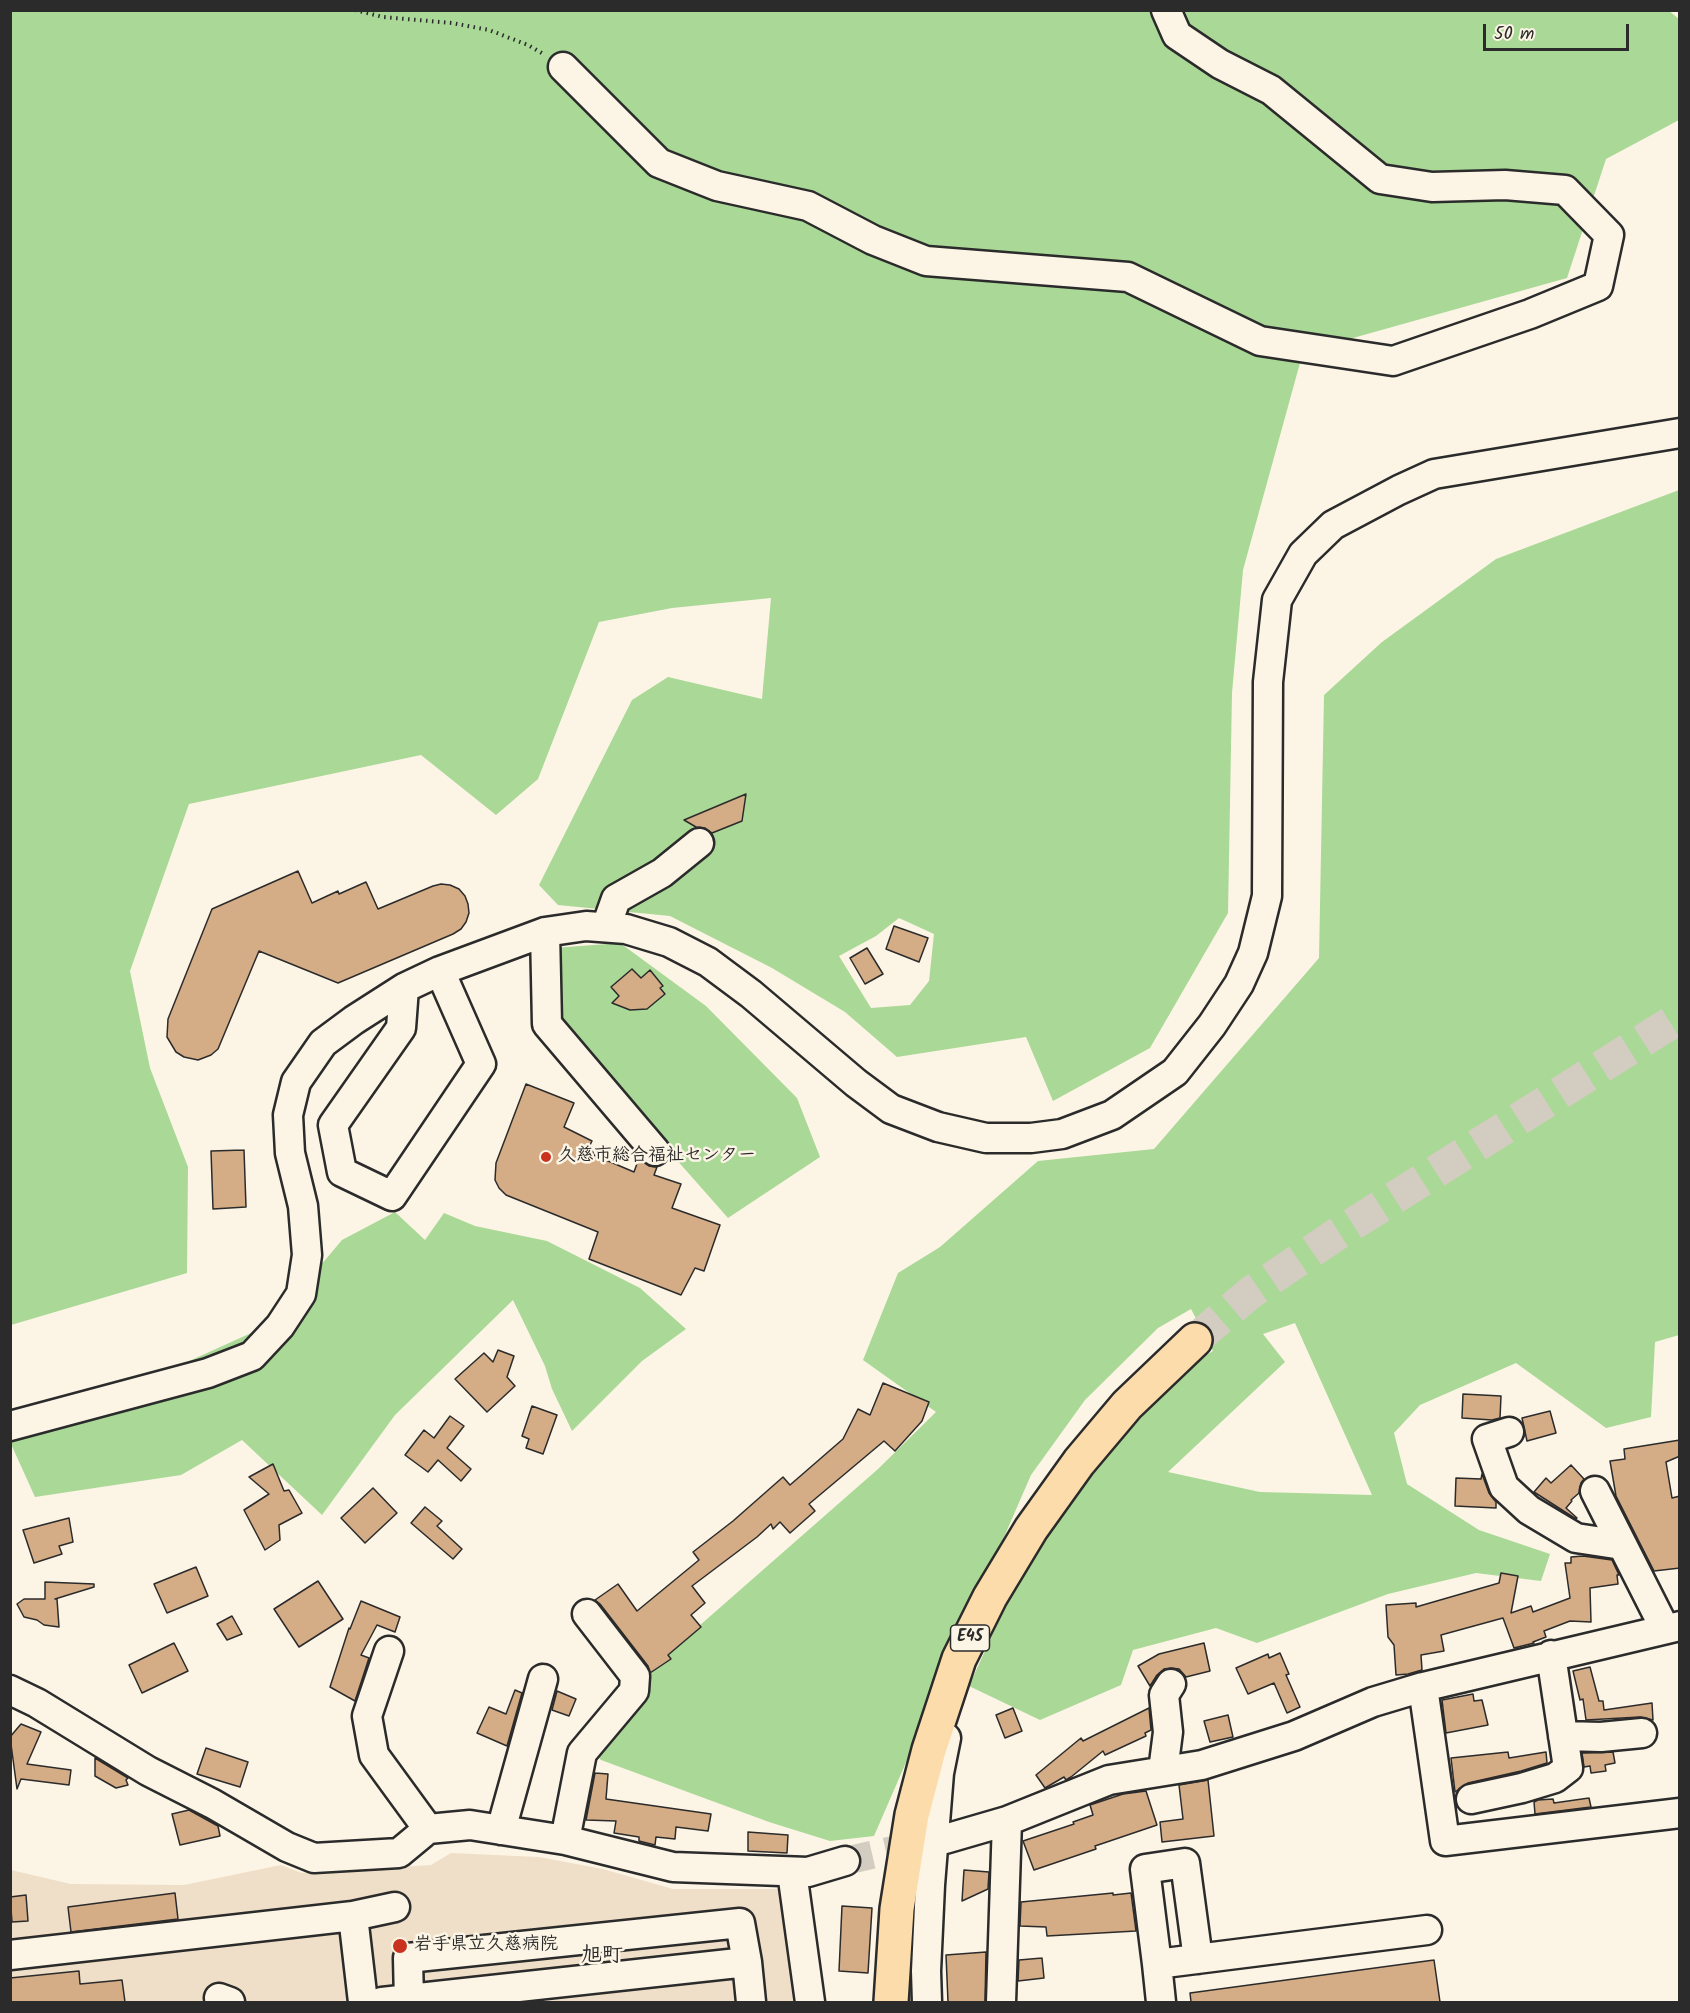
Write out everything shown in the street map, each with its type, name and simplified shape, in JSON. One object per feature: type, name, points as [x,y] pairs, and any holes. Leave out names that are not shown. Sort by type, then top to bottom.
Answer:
[{"type":"highway","name":"E45","points":[[891,2002],[897,1909],[912,1815],[929,1750],[959,1659],[990,1597],[1031,1529],[1079,1462],[1127,1405],[1195,1340]]},
{"type":"street","points":[[563,67],[659,163],[708,182],[808,206],[873,240],[926,261],[1128,277],[1260,341],[1393,361],[1530,314],[1598,286],[1609,235],[1565,190],[1505,185],[1432,187],[1380,179],[1271,90],[1220,64],[1177,35],[1166,10]]},
{"type":"street","points":[[10,1426],[208,1373],[252,1356],[280,1326],[301,1294],[307,1255],[303,1206],[290,1153],[288,1115],[296,1082],[323,1043],[404,988],[440,971],[545,932],[586,926],[606,927],[626,929],[669,942],[708,962],[752,994],[856,1083],[891,1109],[938,1127],[986,1138],[1031,1138],[1062,1134],[1112,1115],[1175,1072],[1212,1025],[1239,984],[1253,953],[1267,896],[1268,682],[1277,600],[1303,554],[1333,525],[1434,474],[1680,433]]},
{"type":"street","points":[[606,927],[616,899],[662,873],[699,843]]},
{"type":"street","points":[[545,932],[547,1024],[655,1151]]},
{"type":"street","points":[[404,988],[401,1028],[333,1125],[342,1172],[392,1196],[481,1064],[440,971]]},
{"type":"street","points":[[1509,1432],[1487,1439],[1504,1487],[1529,1510],[1576,1538],[1622,1545]]},
{"type":"street","points":[[945,1839],[1007,1821],[1109,1780],[1202,1765],[1283,1739],[1373,1702],[1423,1687],[1672,1627],[1622,1545],[1595,1491]]},
{"type":"street","points":[[566,1840],[582,1753],[634,1692],[635,1676],[587,1614]]},
{"type":"street","points":[[389,1650],[367,1716],[374,1755],[428,1828]]},
{"type":"street","points":[[1471,1799],[1555,1778],[1568,1768],[1551,1655]]},
{"type":"street","points":[[927,2002],[930,1885],[938,1784],[959,1659]]},
{"type":"street","points":[[501,1830],[543,1679]]},
{"type":"street","points":[[1162,1771],[1168,1732],[1164,1695],[1171,1684]]},
{"type":"street","points":[[1423,1687],[1445,1841],[1680,1813]]},
{"type":"street","points":[[10,1690],[37,1703],[148,1771],[213,1804],[287,1847],[314,1858],[399,1853],[428,1828],[470,1825],[566,1840],[673,1867],[808,1872],[845,1861]]},
{"type":"street","points":[[1563,1736],[1600,1737],[1642,1733]]},
{"type":"street","points":[[1001,2002],[1007,1821]]},
{"type":"street","points":[[1161,2002],[1145,1869],[1185,1863],[1198,1959]]},
{"type":"street","points":[[792,1872],[810,2002]]},
{"type":"street","points":[[10,1955],[353,1916],[394,1907]]},
{"type":"street","points":[[353,1916],[363,2002]]},
{"type":"street","points":[[747,1962],[400,2002],[408,1958],[740,1923],[747,1962],[751,2002]]},
{"type":"street","points":[[1157,1964],[1427,1930]]},
{"type":"path","points":[[355,10],[383,17],[452,22],[489,30],[528,45],[563,67]]},
{"type":"shaded area","name":"岩手県立久慈病院","points":[[451,1853],[539,1857],[603,1869],[673,1889],[784,1889],[795,2002],[11,2002],[11,1870],[71,1884],[184,1885],[281,1865],[302,1873],[431,1865]]},
{"type":"green space","points":[[1668,10],[1679,19],[1679,120],[1606,159],[1567,278],[1303,352],[1243,570],[1232,693],[1228,913],[1150,1048],[1053,1101],[1026,1037],[897,1057],[845,1012],[772,968],[670,916],[558,905],[539,885],[632,700],[668,677],[762,699],[771,598],[672,608],[599,622],[538,779],[496,815],[421,755],[189,804],[130,971],[150,1068],[188,1167],[187,1273],[11,1325],[11,11]],"holes":[[[899,918],[934,934],[929,981],[910,1005],[871,1008],[839,956],[876,936]]]},
{"type":"green space","points":[[1679,490],[1679,1335],[1655,1342],[1651,1417],[1606,1428],[1516,1363],[1420,1405],[1394,1433],[1407,1484],[1479,1530],[1550,1554],[1541,1581],[1476,1573],[1388,1594],[1257,1643],[1216,1628],[1133,1650],[1121,1685],[1040,1720],[969,1686],[1027,1559],[1118,1441],[1198,1360],[1213,1351],[1191,1309],[1158,1328],[1085,1400],[1031,1475],[874,1836],[830,1841],[769,1822],[601,1760],[577,1733],[878,1469],[936,1412],[863,1360],[898,1273],[940,1247],[1038,1161],[1154,1149],[1319,958],[1324,695],[1382,642],[1496,559]],"holes":[[[1295,1323],[1372,1495],[1260,1492],[1168,1472],[1285,1362],[1263,1334]]]},
{"type":"green space","points":[[620,943],[706,1006],[797,1098],[820,1157],[728,1218],[555,1022],[554,948]]},
{"type":"green space","points":[[395,1212],[425,1240],[444,1213],[475,1226],[547,1241],[640,1288],[686,1329],[642,1361],[572,1431],[552,1389],[545,1366],[513,1300],[395,1415],[322,1515],[242,1440],[181,1475],[35,1497],[11,1444],[10,1411],[176,1367],[271,1324],[342,1240]]},
{"type":"building","points":[[746,794],[742,821],[712,833],[684,820]]},
{"type":"building","points":[[298,871],[312,903],[366,882],[378,909],[441,884],[459,889],[465,896],[469,913],[461,929],[453,934],[338,983],[259,951],[218,1049],[211,1055],[198,1060],[184,1057],[176,1052],[167,1037],[168,1019],[212,909]]},
{"type":"building","points":[[894,926],[928,938],[919,962],[886,949]]},
{"type":"building","points":[[867,948],[883,974],[865,984],[850,958]]},
{"type":"building","points":[[632,969],[641,978],[650,970],[663,986],[660,988],[665,994],[647,1009],[630,1010],[612,1003],[619,996],[611,987]]},
{"type":"building","points":[[526,1084],[574,1103],[564,1127],[592,1141],[590,1145],[594,1155],[634,1172],[639,1158],[649,1166],[657,1167],[654,1175],[681,1184],[672,1208],[720,1225],[704,1271],[695,1268],[681,1295],[589,1259],[598,1232],[506,1195],[499,1188],[495,1180],[496,1163]]},
{"type":"building","points":[[244,1150],[246,1207],[213,1209],[211,1151]]},
{"type":"building","points":[[498,1350],[514,1356],[507,1377],[515,1386],[487,1412],[455,1379],[484,1353],[493,1362]]},
{"type":"building","points":[[883,1383],[929,1402],[922,1421],[895,1451],[884,1441],[809,1504],[815,1511],[790,1533],[780,1522],[773,1529],[771,1524],[692,1586],[705,1603],[691,1615],[701,1627],[668,1655],[671,1659],[650,1673],[648,1666],[595,1600],[618,1584],[637,1611],[699,1560],[693,1552],[783,1477],[790,1485],[843,1439],[858,1409],[870,1415]]},
{"type":"building","points":[[1463,1394],[1501,1396],[1500,1418],[1492,1420],[1462,1418]]},
{"type":"building","points":[[532,1406],[557,1415],[543,1454],[526,1448],[529,1439],[522,1436]]},
{"type":"building","points":[[1550,1411],[1556,1433],[1527,1441],[1522,1418]]},
{"type":"building","points":[[450,1416],[464,1426],[447,1448],[471,1469],[461,1481],[438,1460],[428,1472],[405,1455],[424,1430],[434,1438]]},
{"type":"building","points":[[1680,1440],[1680,1456],[1666,1462],[1672,1498],[1680,1496],[1680,1568],[1654,1571],[1616,1496],[1610,1461],[1625,1459],[1624,1449]]},
{"type":"building","points":[[273,1464],[284,1491],[289,1490],[302,1513],[279,1525],[280,1540],[265,1550],[244,1510],[269,1494],[249,1477]]},
{"type":"building","points":[[1571,1465],[1584,1479],[1579,1493],[1566,1508],[1576,1519],[1534,1492],[1546,1478],[1551,1483]]},
{"type":"building","points":[[1482,1474],[1489,1493],[1496,1502],[1496,1508],[1455,1506],[1456,1478],[1481,1479]]},
{"type":"building","points":[[373,1488],[397,1513],[365,1543],[341,1518]]},
{"type":"building","points":[[425,1507],[442,1521],[437,1526],[462,1549],[453,1559],[411,1523]]},
{"type":"building","points":[[69,1518],[73,1542],[59,1546],[62,1554],[34,1563],[23,1530]]},
{"type":"building","points":[[1583,1556],[1612,1560],[1619,1575],[1617,1575],[1618,1584],[1590,1588],[1591,1622],[1570,1621],[1544,1631],[1546,1637],[1534,1643],[1514,1648],[1503,1618],[1441,1635],[1444,1651],[1421,1655],[1422,1670],[1396,1675],[1394,1645],[1388,1637],[1386,1605],[1416,1603],[1416,1607],[1499,1583],[1501,1573],[1518,1576],[1511,1613],[1531,1606],[1533,1612],[1570,1598],[1565,1563],[1571,1563],[1571,1557]]},
{"type":"building","points":[[196,1567],[208,1596],[167,1613],[154,1584]]},
{"type":"building","points":[[318,1581],[343,1619],[299,1647],[274,1609]]},
{"type":"building","points":[[45,1582],[94,1584],[94,1587],[55,1599],[57,1599],[59,1627],[44,1625],[37,1620],[24,1617],[17,1604],[24,1599],[45,1599]]},
{"type":"building","points":[[361,1601],[400,1617],[395,1632],[377,1625],[361,1655],[369,1658],[355,1701],[330,1687],[349,1628]]},
{"type":"building","points":[[232,1616],[242,1634],[227,1640],[217,1624]]},
{"type":"building","points":[[174,1643],[188,1671],[142,1693],[129,1665]]},
{"type":"building","points":[[1204,1643],[1210,1671],[1186,1677],[1179,1669],[1164,1669],[1150,1686],[1138,1666],[1159,1654]]},
{"type":"building","points":[[1280,1653],[1289,1674],[1286,1675],[1300,1707],[1287,1713],[1274,1683],[1248,1694],[1236,1668],[1268,1654],[1269,1658]]},
{"type":"building","points":[[1590,1667],[1599,1701],[1603,1701],[1604,1710],[1652,1703],[1653,1720],[1640,1717],[1586,1720],[1583,1699],[1580,1700],[1573,1671]]},
{"type":"building","points":[[515,1690],[522,1693],[507,1746],[477,1733],[489,1707],[506,1714]]},
{"type":"building","points":[[557,1691],[576,1699],[569,1716],[552,1710]]},
{"type":"building","points":[[1473,1694],[1474,1701],[1482,1700],[1488,1725],[1446,1733],[1442,1700]]},
{"type":"building","points":[[1013,1708],[1022,1731],[1005,1738],[996,1715]]},
{"type":"building","points":[[1149,1708],[1151,1730],[1145,1733],[1146,1736],[1105,1755],[1103,1751],[1071,1777],[1066,1780],[1064,1777],[1045,1788],[1036,1775],[1081,1738],[1083,1741]]},
{"type":"building","points":[[1228,1715],[1233,1737],[1210,1742],[1204,1721]]},
{"type":"building","points":[[21,1724],[41,1732],[27,1764],[71,1770],[69,1785],[21,1779],[17,1789],[10,1737]]},
{"type":"building","points":[[206,1748],[248,1762],[240,1787],[197,1774]]},
{"type":"building","points":[[1508,1752],[1509,1758],[1546,1752],[1547,1763],[1468,1783],[1455,1792],[1451,1758]]},
{"type":"building","points":[[1613,1752],[1615,1763],[1605,1765],[1606,1771],[1591,1773],[1590,1766],[1584,1767],[1582,1753]]},
{"type":"building","points":[[95,1758],[128,1778],[126,1780],[128,1785],[116,1788],[95,1776]]},
{"type":"building","points":[[595,1773],[608,1774],[606,1799],[711,1814],[708,1831],[676,1827],[675,1839],[656,1837],[655,1845],[639,1841],[639,1837],[614,1833],[616,1821],[586,1820]]},
{"type":"building","points":[[1208,1780],[1214,1836],[1162,1842],[1160,1822],[1183,1819],[1179,1785]]},
{"type":"building","points":[[1146,1791],[1157,1825],[1034,1870],[1023,1841],[1074,1824],[1073,1822],[1093,1815],[1090,1805],[1123,1794]]},
{"type":"building","points":[[1589,1798],[1591,1807],[1535,1814],[1534,1802],[1538,1800],[1553,1799],[1554,1803]]},
{"type":"building","points":[[189,1810],[218,1826],[220,1836],[180,1845],[172,1814]]},
{"type":"building","points":[[748,1832],[788,1835],[787,1853],[748,1851]]},
{"type":"building","points":[[964,1870],[989,1872],[988,1889],[962,1901]]},
{"type":"building","points":[[175,1893],[178,1919],[71,1932],[68,1907]]},
{"type":"building","points":[[1113,1893],[1113,1895],[1131,1893],[1136,1931],[1047,1936],[1046,1927],[1020,1926],[1021,1902]]},
{"type":"building","points":[[26,1895],[28,1921],[12,1922],[10,1897]]},
{"type":"building","points":[[842,1906],[872,1908],[868,1973],[839,1971]]},
{"type":"building","points":[[986,1952],[985,2002],[948,2002],[946,1955]]},
{"type":"building","points":[[1042,1958],[1044,1978],[1018,1981],[1019,1960]]},
{"type":"building","points":[[1434,1960],[1440,2002],[1191,2002],[1190,1993]]},
{"type":"building","points":[[79,1971],[80,1984],[122,1980],[125,2002],[10,2002],[10,1978]]},
{"type":"tunnel","points":[[1195,1340],[1250,1293],[1337,1234],[1680,1017]]},
{"type":"tunnel","points":[[845,1861],[928,1842]]},
{"type":"place","name":"久慈市総合福祉センター","points":[[546,1157]]},
{"type":"place","name":"岩手県立久慈病院","points":[[400,1946]]},
{"type":"district","name":"旭町","points":[[602,1957]]}]
